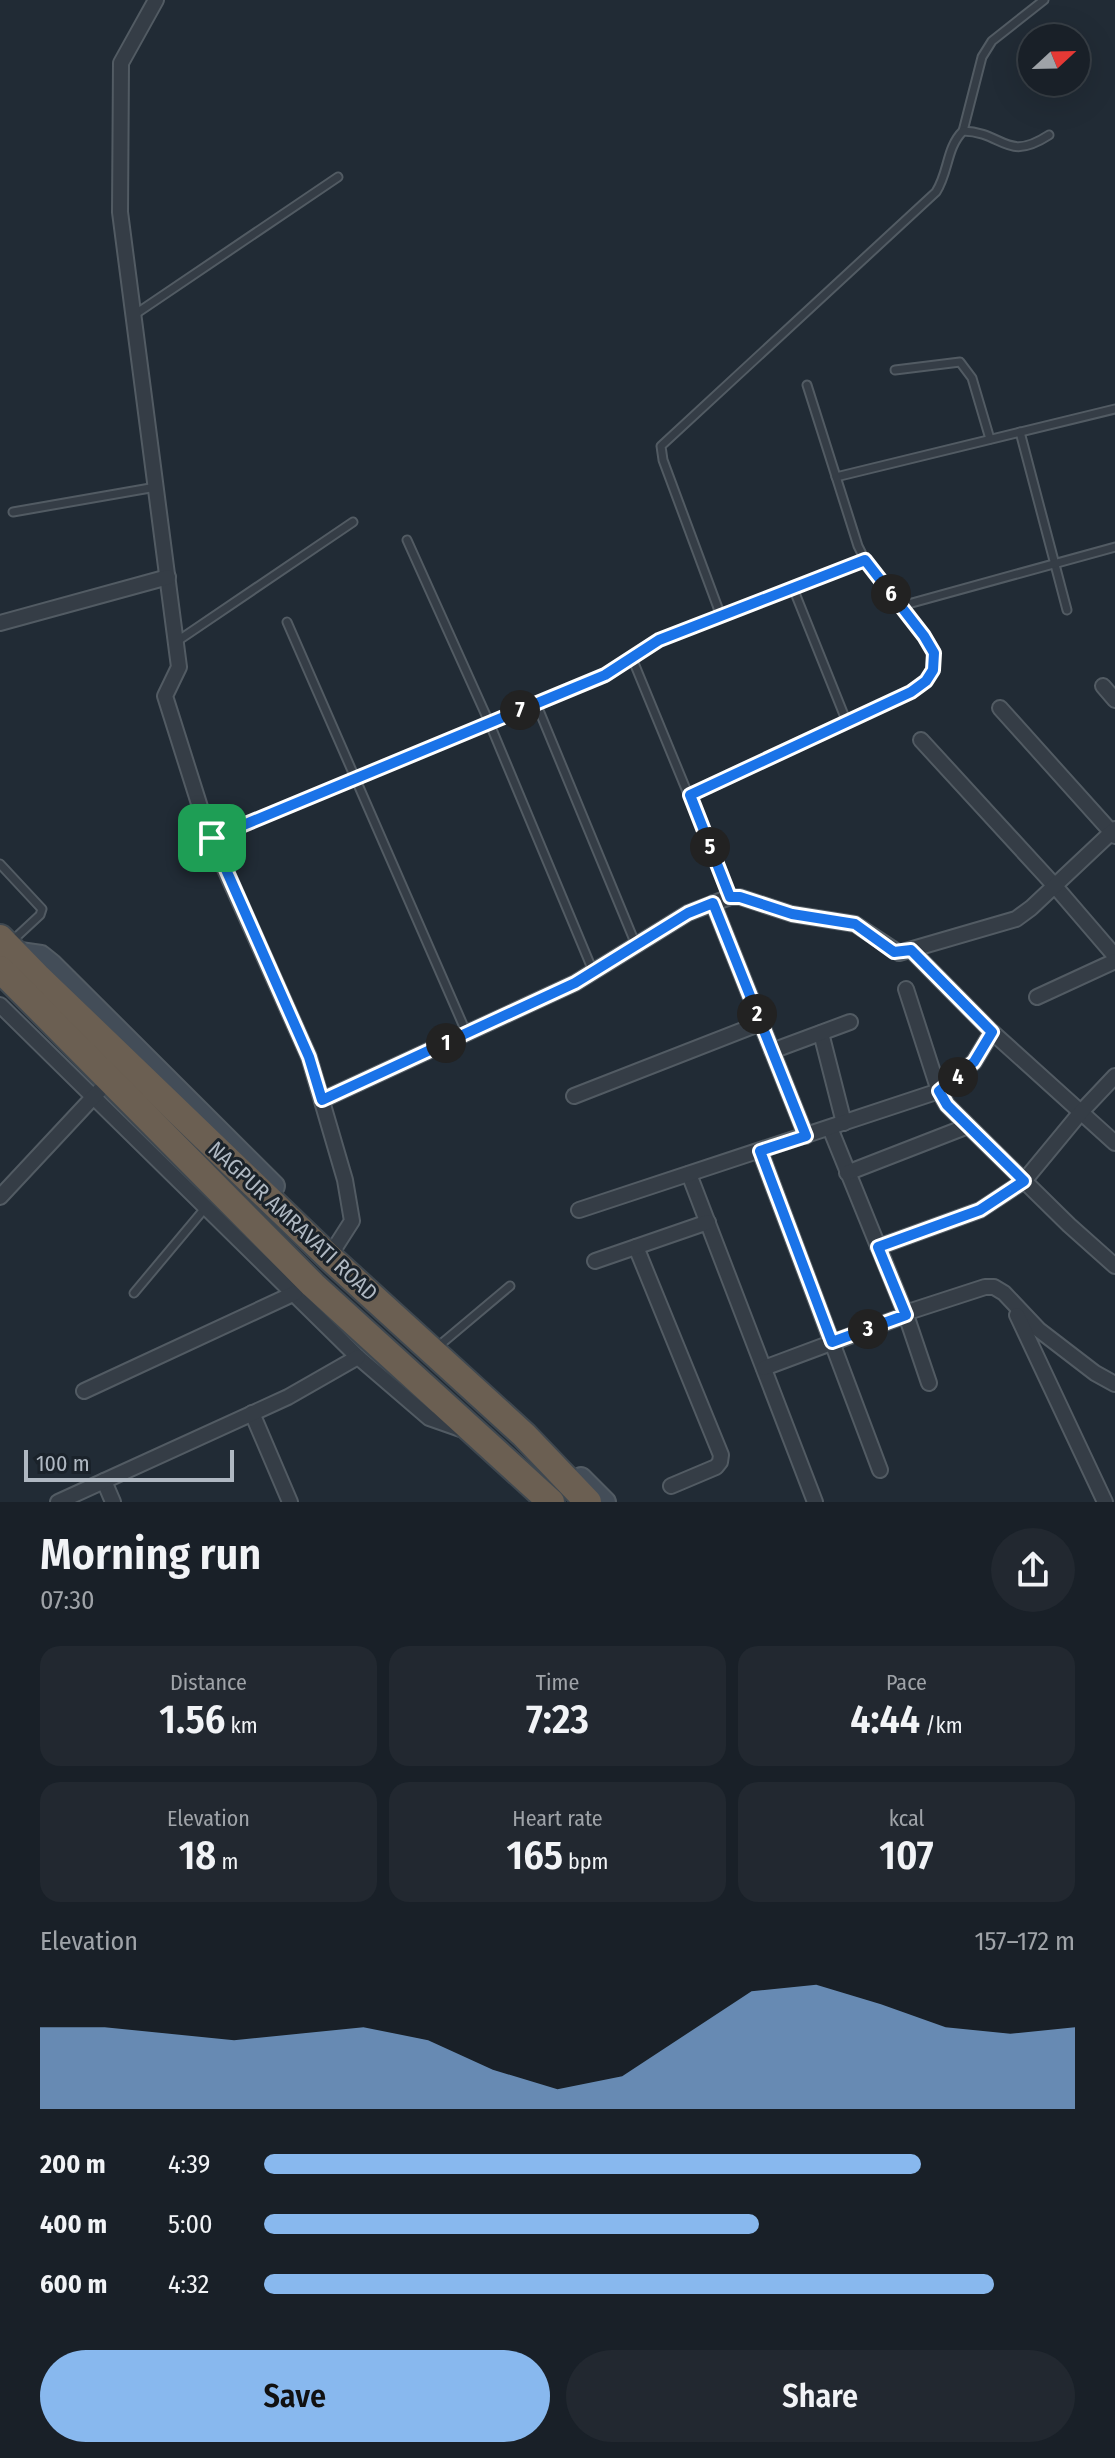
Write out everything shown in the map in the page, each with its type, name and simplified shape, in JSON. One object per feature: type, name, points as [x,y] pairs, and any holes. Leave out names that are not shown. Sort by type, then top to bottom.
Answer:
[{"type":"highway","name":"NAGPUR AMRAVATI ROAD","points":[[5,951],[101,1089],[551,1502]]},
{"type":"highway","name":"NAGPUR AMRAVATI ROAD","points":[[5,951],[437,1348],[588,1502]]},
{"type":"street","points":[[156,0],[121,63],[120,212],[179,667],[165,696],[212,838],[309,1057],[322,1100],[345,1180],[352,1221],[332,1252]]},
{"type":"street","points":[[0,623],[168,577]]},
{"type":"street","points":[[1103,686],[1115,700]]},
{"type":"street","points":[[322,1100],[593,972],[688,913],[730,897],[740,897],[792,914],[855,924],[894,952],[911,950],[1016,919],[1114,833],[1000,708]]},
{"type":"street","points":[[921,740],[1054,885],[1115,958],[1037,997]]},
{"type":"street","points":[[713,903],[806,1136]]},
{"type":"street","points":[[911,950],[992,1032],[1115,1143]]},
{"type":"street","points":[[906,989],[939,1091],[947,1105],[1115,1266]]},
{"type":"street","points":[[0,1005],[101,1089],[206,1207],[358,1357],[429,1418],[478,1434]]},
{"type":"street","points":[[772,1051],[850,1022]]},
{"type":"street","points":[[574,1096],[761,1023]]},
{"type":"street","points":[[579,1210],[939,1091],[974,1062],[992,1032]]},
{"type":"street","points":[[821,1033],[847,1173],[905,1314],[929,1383]]},
{"type":"street","points":[[878,1247],[980,1210],[1024,1181],[1115,1076]]},
{"type":"street","points":[[0,1197],[101,1089]]},
{"type":"street","points":[[847,1173],[968,1126]]},
{"type":"street","points":[[760,1151],[880,1470]]},
{"type":"street","points":[[689,1174],[815,1502]]},
{"type":"street","points":[[595,1261],[708,1222]]},
{"type":"street","points":[[636,1247],[721,1455],[716,1467],[671,1486]]},
{"type":"street","points":[[764,1368],[905,1314],[985,1287],[994,1287],[1039,1330],[1095,1373],[1115,1384]]},
{"type":"street","points":[[84,1391],[295,1293]]},
{"type":"street","points":[[1010,1300],[1105,1502]]},
{"type":"street","points":[[437,1348],[605,1502]]},
{"type":"street","points":[[58,1502],[288,1397],[358,1357]]},
{"type":"street","points":[[252,1413],[290,1502]]},
{"type":"street","points":[[104,1481],[113,1502]]},
{"type":"lane","points":[[721,616],[663,460],[661,446],[936,192],[945,178],[955,139],[963,131],[982,57],[992,41],[1044,0]]},
{"type":"lane","points":[[963,131],[975,131],[1018,149],[1031,146],[1049,135]]},
{"type":"lane","points":[[133,317],[338,177]]},
{"type":"lane","points":[[895,370],[960,362],[972,378],[990,439]]},
{"type":"lane","points":[[690,795],[911,692],[926,681],[933,670],[934,653],[865,560],[807,385]]},
{"type":"lane","points":[[836,477],[1115,409]]},
{"type":"lane","points":[[1020,432],[1067,610]]},
{"type":"lane","points":[[13,512],[156,487]]},
{"type":"lane","points":[[176,642],[353,522]]},
{"type":"lane","points":[[407,540],[489,722],[593,972]]},
{"type":"lane","points":[[901,606],[1115,547]]},
{"type":"lane","points":[[212,838],[605,675],[659,640],[865,560]]},
{"type":"lane","points":[[793,588],[846,720]]},
{"type":"lane","points":[[287,622],[467,1034]]},
{"type":"lane","points":[[632,658],[730,897]]},
{"type":"lane","points":[[536,703],[636,945]]},
{"type":"lane","points":[[0,864],[42,909],[40,915],[5,951]]},
{"type":"lane","points":[[134,1293],[206,1207]]},
{"type":"lane","points":[[437,1348],[510,1286]]},
{"type":"route","points":[[865,560],[934,653],[933,670],[926,681],[911,692],[690,795],[730,897],[740,897],[781,912],[855,924],[894,952],[911,950],[992,1032],[974,1062],[939,1091],[947,1105],[1024,1181],[980,1210],[878,1247],[906,1315],[832,1342],[760,1151],[806,1136],[713,903],[688,913],[575,983],[322,1100],[309,1057],[212,838],[605,675],[659,640],[865,560]]}]
